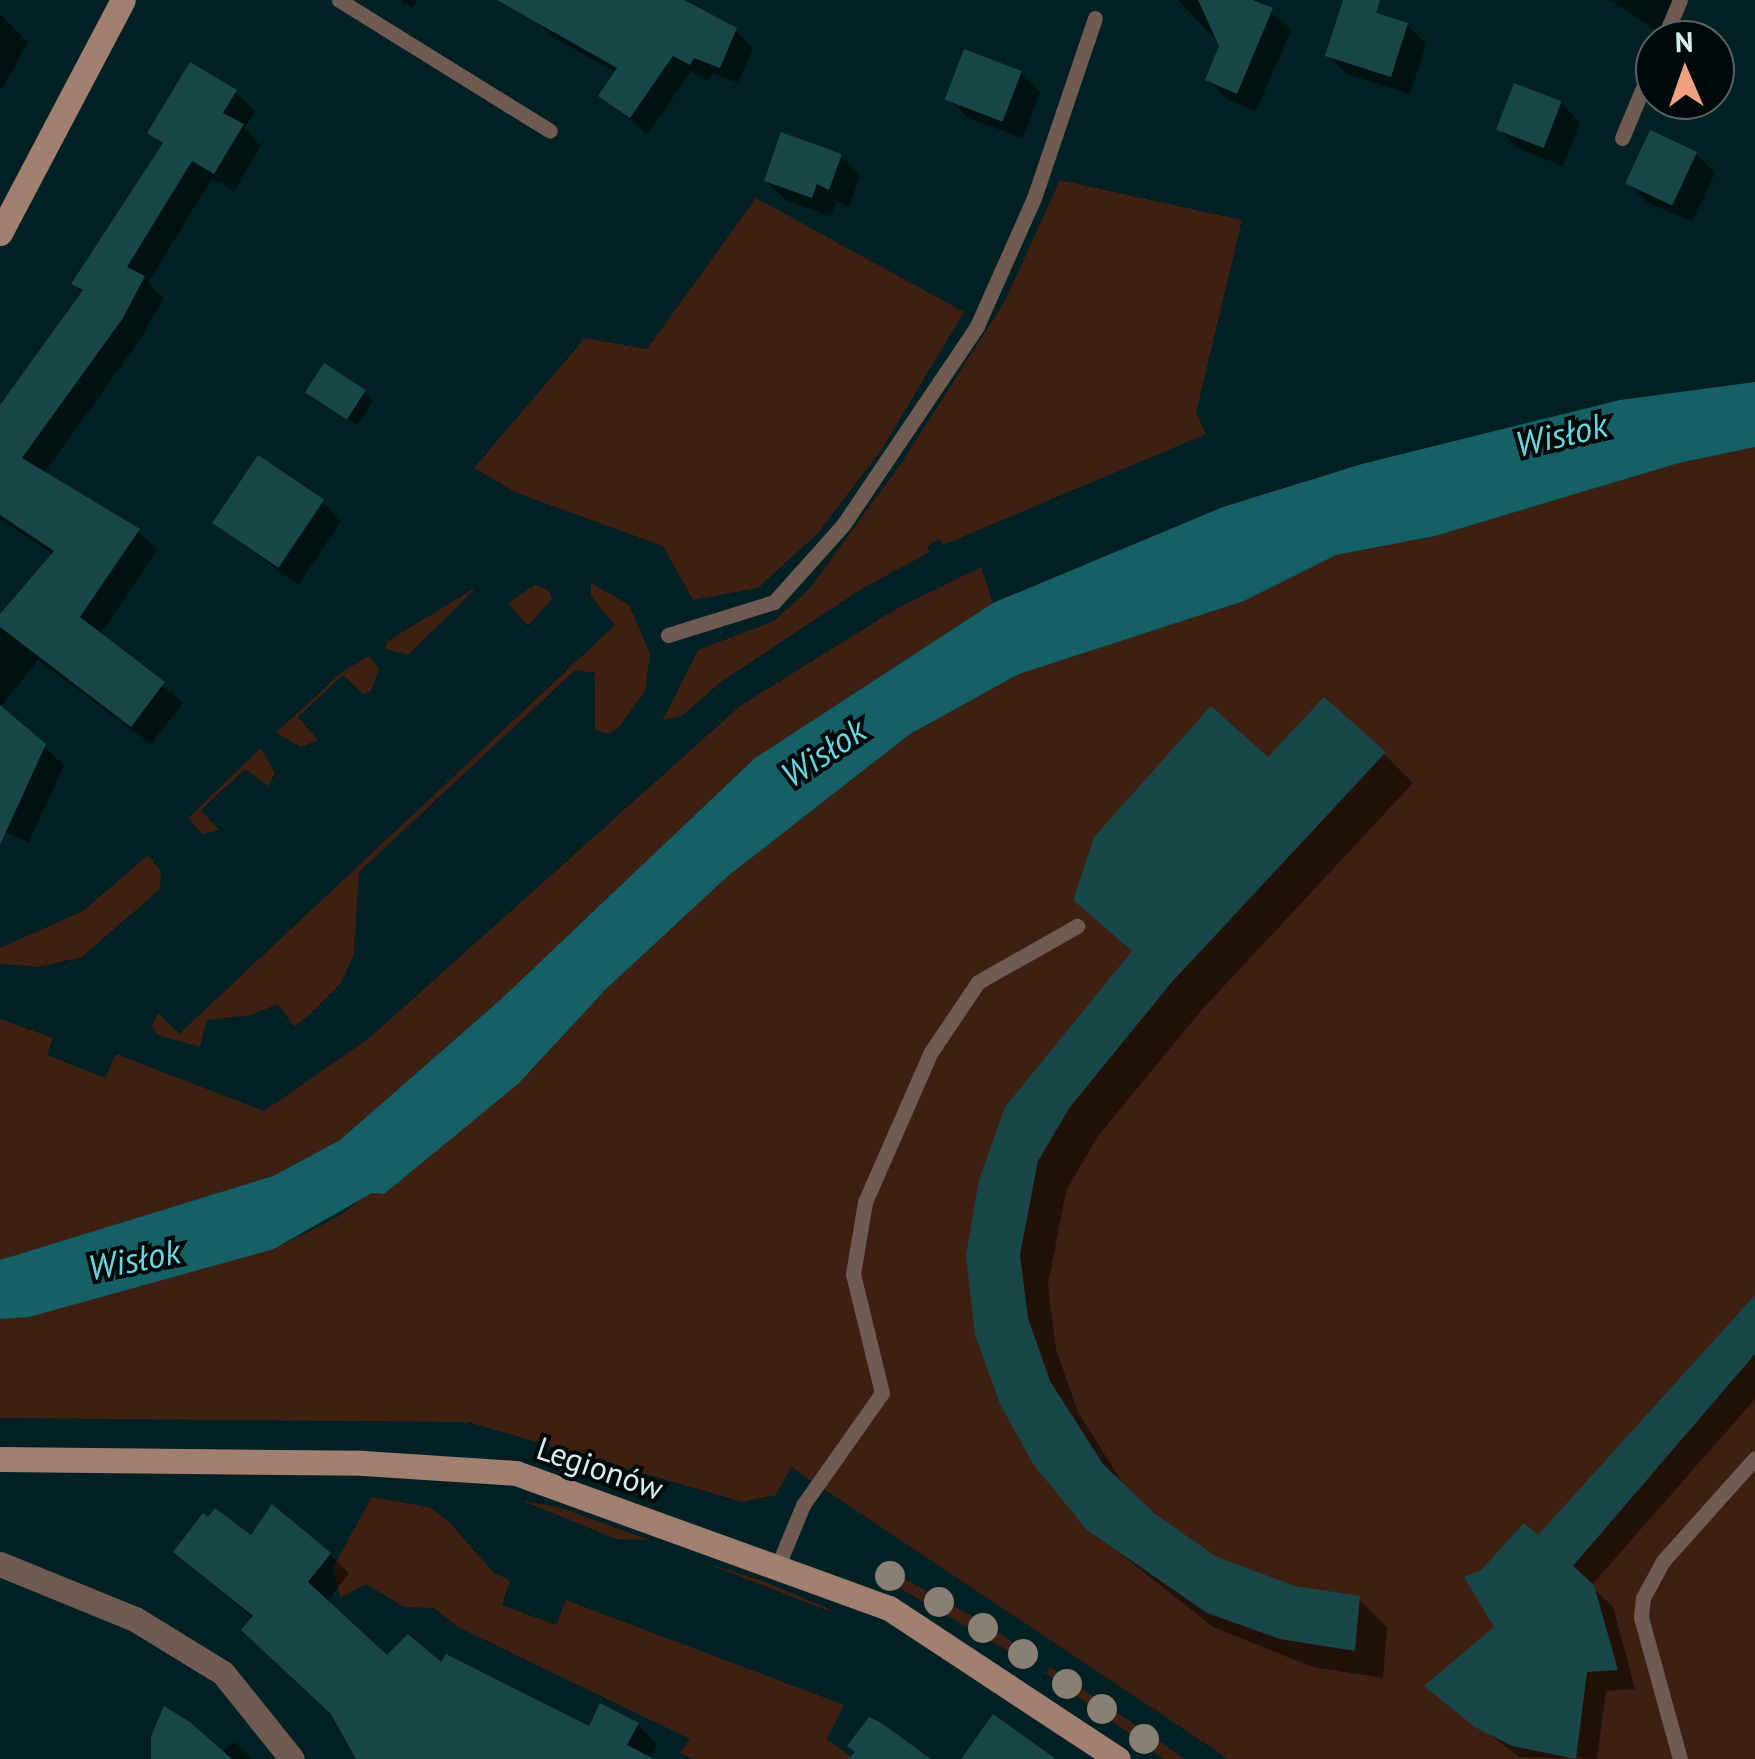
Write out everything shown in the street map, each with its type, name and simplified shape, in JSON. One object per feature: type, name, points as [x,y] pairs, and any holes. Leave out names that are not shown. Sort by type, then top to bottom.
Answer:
[{"type":"main road","points":[[0,233],[124,0]]},
{"type":"main road","name":"Legionów","points":[[0,1459],[349,1462],[516,1474],[779,1563],[890,1608],[1118,1759]]},
{"type":"street","points":[[0,1564],[90,1596],[223,1673],[292,1759]]},
{"type":"lane","points":[[340,0],[550,132]]},
{"type":"lane","points":[[668,635],[774,602],[843,526],[977,326],[1034,198],[1095,18]]},
{"type":"lane","points":[[1622,138],[1635,106]]},
{"type":"lane","points":[[779,1563],[803,1504],[882,1393],[853,1274],[865,1202],[930,1052],[978,982],[1077,926]]},
{"type":"lane","points":[[1680,1759],[1641,1617],[1643,1598],[1663,1561],[1755,1458]]},
{"type":"shaded area","points":[[1060,180],[1242,220],[1196,413],[1206,434],[943,545],[939,539],[927,546],[930,552],[863,588],[722,681],[682,716],[663,720],[698,650],[774,621],[810,588],[902,462],[1005,301]]},
{"type":"shaded area","points":[[756,198],[964,312],[882,449],[818,533],[758,588],[693,600],[663,546],[517,493],[474,468],[585,338],[647,349]]},
{"type":"shaded area","points":[[1755,447],[1755,1759],[1228,1759],[791,1467],[776,1495],[742,1502],[468,1422],[0,1418],[0,1319],[274,1249],[339,1216],[519,1083],[606,989],[728,876],[910,734],[1019,674],[1244,601],[1336,555],[1435,536],[1679,463]]},
{"type":"shaded area","points":[[981,567],[993,603],[755,758],[499,1001],[340,1140],[273,1176],[0,1260],[0,1019],[53,1038],[47,1055],[105,1078],[116,1054],[264,1111],[368,1039],[740,706],[896,609]]},
{"type":"shaded area","points":[[591,583],[629,605],[650,654],[645,691],[619,727],[609,734],[595,730],[595,673],[575,670],[359,872],[354,954],[341,983],[308,1016],[294,1027],[278,1004],[251,1015],[207,1020],[200,1047],[157,1035],[152,1026],[158,1013],[179,1034],[615,625],[591,596]]},
{"type":"shaded area","points":[[535,585],[549,590],[552,599],[528,626],[508,603]]},
{"type":"shaded area","points":[[477,587],[408,655],[386,649],[386,642]]},
{"type":"shaded area","points":[[369,656],[379,669],[371,691],[363,694],[343,675],[298,717],[318,740],[301,747],[276,733],[342,672]]},
{"type":"shaded area","points":[[261,748],[275,773],[268,786],[245,769],[201,810],[219,830],[203,834],[188,818]]},
{"type":"shaded area","points":[[148,855],[161,871],[160,889],[82,957],[38,967],[0,964],[0,948],[83,911]]},
{"type":"shaded area","points":[[372,1497],[429,1507],[448,1521],[494,1573],[510,1580],[502,1605],[556,1625],[566,1600],[844,1705],[827,1739],[854,1759],[692,1759],[680,1753],[690,1739],[458,1627],[434,1608],[404,1607],[366,1584],[340,1598],[333,1567]]},
{"type":"shaded area","points":[[520,1500],[562,1508],[650,1540],[616,1539]]},
{"type":"shaded area","points":[[703,1562],[763,1581],[834,1611],[823,1609]]},
{"type":"shaded area","points":[[883,1567],[988,1625],[1034,1658],[1026,1661],[877,1575]]},
{"type":"shaded area","points":[[1050,1667],[1185,1759],[1164,1759],[1046,1673]]},
{"type":"water","name":"Wisłok","points":[[1755,382],[1755,447],[1679,463],[1435,536],[1336,555],[1244,601],[1019,674],[910,734],[728,876],[606,989],[519,1083],[384,1194],[372,1193],[274,1249],[29,1317],[0,1319],[0,1260],[273,1176],[340,1140],[499,1001],[755,758],[993,603],[1223,507],[1362,464],[1620,400]]},
{"type":"building","points":[[497,0],[684,0],[737,28],[720,68],[694,58],[690,65],[673,56],[630,118],[598,96],[617,68]]},
{"type":"building","points":[[1198,0],[1253,0],[1273,8],[1237,94],[1205,80],[1219,46]]},
{"type":"building","points":[[1343,0],[1380,0],[1376,13],[1408,23],[1391,77],[1325,56]]},
{"type":"building","points":[[964,49],[1022,71],[1003,122],[945,99]]},
{"type":"building","points":[[190,62],[237,90],[223,113],[244,124],[214,174],[192,161],[127,267],[145,276],[123,318],[22,458],[140,529],[80,617],[165,682],[131,727],[0,627],[0,614],[54,551],[0,515],[0,405],[83,290],[71,284],[163,143],[147,133]]},
{"type":"building","points":[[1514,83],[1562,101],[1544,148],[1496,130]]},
{"type":"building","points":[[1650,130],[1697,152],[1672,205],[1625,183]]},
{"type":"building","points":[[781,132],[842,154],[829,190],[817,184],[812,198],[764,181]]},
{"type":"building","points":[[324,363],[366,390],[347,420],[305,392]]},
{"type":"building","points":[[258,455],[324,500],[278,568],[212,523]]},
{"type":"building","points":[[1324,697],[1386,752],[1171,983],[1070,1107],[1038,1161],[1020,1255],[1028,1318],[1050,1381],[1103,1464],[1154,1513],[1215,1556],[1295,1586],[1360,1596],[1355,1651],[1280,1639],[1207,1613],[1087,1530],[1033,1464],[1000,1404],[975,1335],[966,1256],[979,1180],[1005,1107],[1132,951],[1073,900],[1094,837],[1211,706],[1268,757]]},
{"type":"building","points":[[0,705],[46,744],[0,845]]},
{"type":"building","points":[[1755,1295],[1755,1354],[1573,1566],[1594,1585],[1618,1670],[1587,1672],[1576,1759],[1512,1746],[1475,1727],[1424,1686],[1494,1627],[1464,1577],[1481,1570],[1524,1523],[1538,1535]]},
{"type":"building","points":[[272,1504],[331,1553],[308,1582],[387,1655],[408,1634],[441,1662],[446,1654],[589,1726],[600,1703],[639,1723],[627,1745],[654,1759],[356,1759],[331,1714],[241,1630],[253,1616],[173,1552],[203,1513],[208,1517],[215,1508],[251,1535]]},
{"type":"building","points":[[164,1706],[190,1722],[232,1759],[151,1759],[151,1736]]},
{"type":"building","points":[[993,1714],[1056,1759],[961,1759]]},
{"type":"building","points":[[869,1717],[931,1759],[848,1759],[855,1752],[847,1746]]}]
